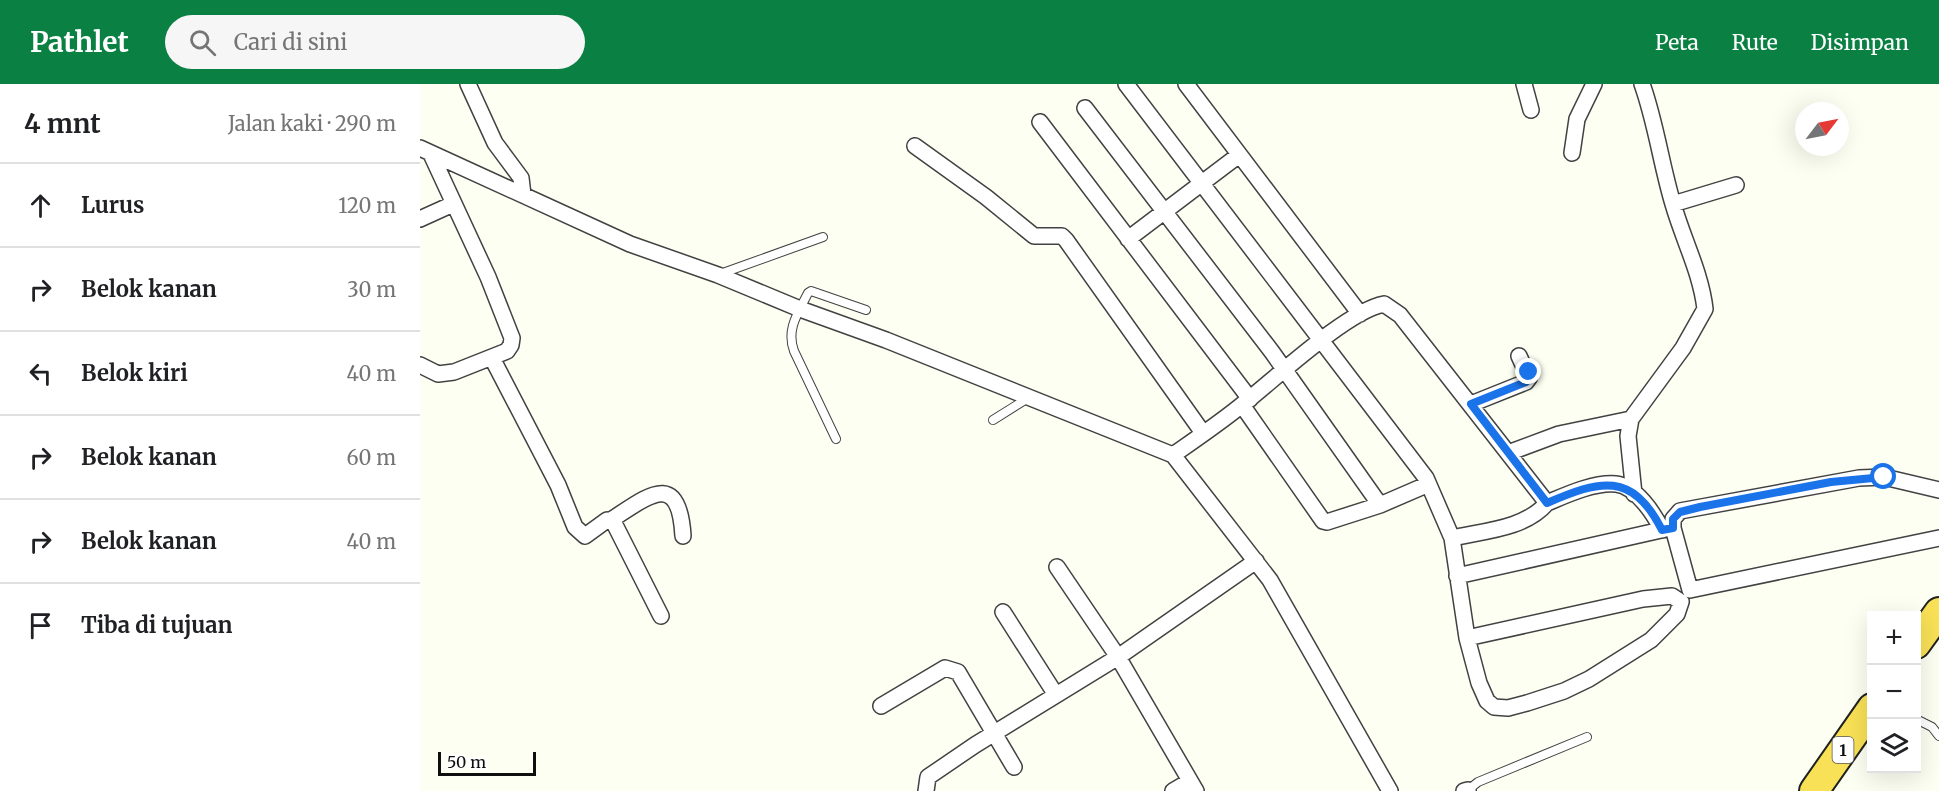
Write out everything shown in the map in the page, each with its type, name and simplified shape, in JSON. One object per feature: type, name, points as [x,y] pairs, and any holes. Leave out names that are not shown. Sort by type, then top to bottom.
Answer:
[{"type":"highway","points":[[1921,638],[1939,612]]},
{"type":"highway","name":"1","points":[[1814,791],[1867,715]]},
{"type":"street","points":[[468,84],[495,143],[521,178],[523,195]]},
{"type":"street","points":[[1126,84],[1422,472],[1452,538],[1467,638],[1479,682],[1487,701],[1494,707],[1508,708],[1564,691],[1632,654],[1651,640],[1680,609],[1682,603],[1672,596]]},
{"type":"street","points":[[1186,84],[1360,314]]},
{"type":"street","points":[[1524,84],[1531,110]]},
{"type":"street","points":[[1572,153],[1577,119],[1594,84]]},
{"type":"street","points":[[1634,494],[1628,436],[1631,419],[1683,348],[1705,309],[1699,280],[1672,204],[1651,110],[1642,84]]},
{"type":"street","points":[[1085,108],[1284,370],[1380,505]]},
{"type":"street","points":[[1040,122],[1246,402],[1325,522],[1380,505],[1424,486],[1427,482]]},
{"type":"street","points":[[915,146],[986,197],[1034,236],[1062,236],[1203,434]]},
{"type":"street","points":[[426,151],[630,244],[718,275],[800,309],[886,340],[1173,455],[1256,561],[1286,605],[1390,791]]},
{"type":"street","points":[[420,365],[445,374],[492,358],[507,351],[512,345],[512,338],[488,277],[426,151]]},
{"type":"street","points":[[1128,239],[1239,155]]},
{"type":"street","points":[[1672,204],[1736,185]]},
{"type":"street","points":[[420,219],[453,204]]},
{"type":"street","points":[[1173,455],[1246,402],[1322,341],[1372,306],[1384,304],[1400,315],[1547,503]]},
{"type":"street","points":[[1471,404],[1526,382],[1530,378],[1529,372],[1519,356]]},
{"type":"street","points":[[492,358],[554,475],[579,533],[585,536],[607,520],[611,520],[653,494],[664,492],[670,495],[679,508],[683,536]]},
{"type":"street","points":[[1508,453],[1559,434],[1631,419]]},
{"type":"street","points":[[1457,576],[1667,529],[1680,512],[1831,482],[1884,477],[1939,490]]},
{"type":"street","points":[[1452,538],[1520,523],[1540,512],[1547,503],[1595,487],[1616,484],[1634,494],[1667,529],[1690,590]]},
{"type":"street","points":[[611,520],[661,616]]},
{"type":"street","points":[[1467,638],[1939,538]]},
{"type":"street","points":[[926,791],[928,777],[1118,657],[1256,561]]},
{"type":"street","points":[[1058,567],[1118,657],[1193,786],[1173,791]]},
{"type":"street","points":[[1003,612],[1056,695]]},
{"type":"street","points":[[880,706],[945,668],[952,668],[958,672],[1014,767]]},
{"type":"lane","points":[[718,275],[823,237]]},
{"type":"lane","points":[[836,439],[791,342],[791,328],[808,293],[814,291],[866,310]]},
{"type":"lane","points":[[993,420],[1028,398]]},
{"type":"lane","points":[[1921,721],[1932,727],[1939,736]]},
{"type":"lane","points":[[1466,791],[1478,782],[1587,737]]},
{"type":"route","points":[[1529,372],[1530,378],[1526,382],[1471,404],[1547,503],[1595,487],[1616,484],[1634,494],[1647,506],[1662,530],[1673,528],[1673,519],[1676,514],[1700,507],[1831,482],[1884,477]]}]
